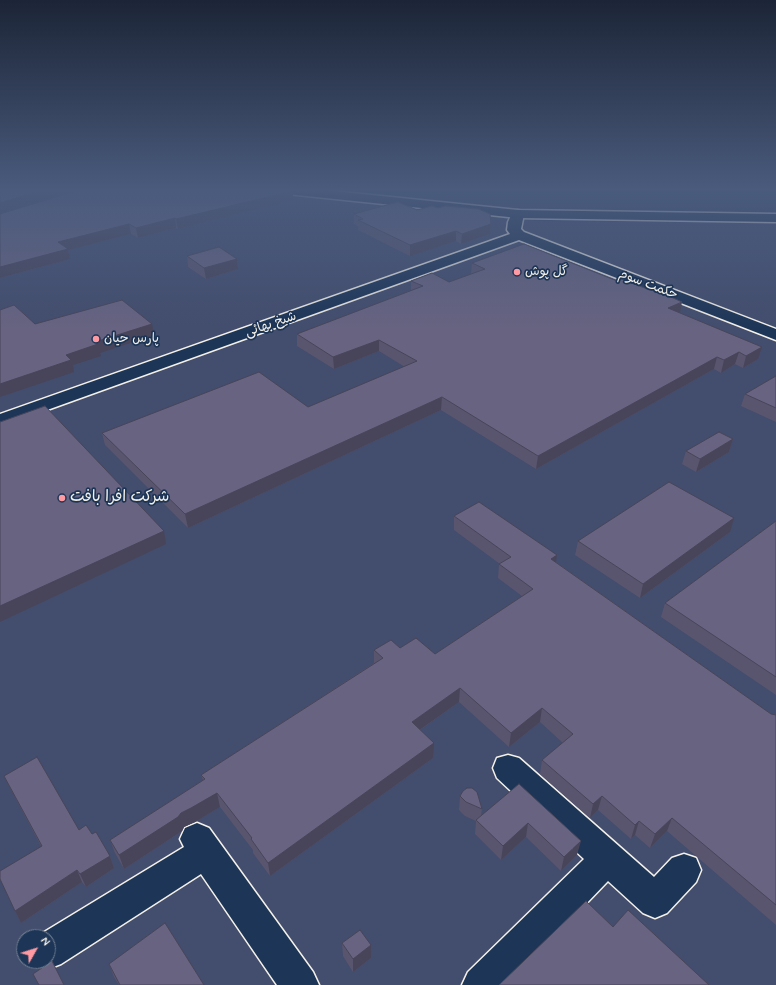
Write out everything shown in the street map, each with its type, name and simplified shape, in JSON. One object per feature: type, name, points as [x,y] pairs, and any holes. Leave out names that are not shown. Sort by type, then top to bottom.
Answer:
[{"type":"main road","name":"شیخ بهائی","points":[[0,421],[516,236]]},
{"type":"main road","name":"حکمت سوم","points":[[521,236],[776,335]]},
{"type":"main road","points":[[508,768],[655,901],[684,870]]},
{"type":"main road","points":[[56,946],[201,846],[300,985]]},
{"type":"main road","points":[[481,985],[608,858]]},
{"type":"shaded area","points":[[0,236],[776,236],[776,985],[0,985]]},
{"type":"building","points":[[0,236],[82,236],[58,242],[68,249],[0,267]]},
{"type":"building","points":[[391,236],[440,236],[410,245]]},
{"type":"building","points":[[524,244],[617,281],[622,279],[647,289],[652,287],[682,302],[668,308],[762,347],[746,356],[739,352],[724,360],[717,357],[538,456],[442,397],[185,514],[102,433],[259,372],[308,407],[417,361],[379,340],[333,357],[297,334],[423,286],[411,281],[432,273],[449,282],[485,269],[472,263]]},
{"type":"building","points":[[219,247],[237,259],[204,268],[187,256]]},
{"type":"building","points":[[122,300],[152,324],[95,342],[98,344],[66,355],[71,360],[0,384],[0,310],[14,305],[35,324]]},
{"type":"building","points":[[776,376],[776,408],[745,394]]},
{"type":"building","name":"شرکت افرا بافت","points":[[45,406],[164,531],[0,606],[0,422]]},
{"type":"building","points":[[719,432],[733,439],[700,459],[686,451]]},
{"type":"building","points":[[669,482],[734,518],[643,584],[578,541]]},
{"type":"building","points":[[479,502],[557,555],[551,559],[771,714],[776,715],[776,905],[672,818],[655,834],[639,821],[635,825],[602,796],[593,804],[542,760],[573,734],[542,708],[511,733],[460,688],[412,722],[434,743],[268,863],[251,839],[252,838],[217,793],[181,813],[178,817],[119,855],[110,840],[205,779],[201,775],[383,658],[374,650],[391,640],[400,648],[416,638],[435,654],[533,589],[499,564],[511,557],[454,516]]},
{"type":"building","points":[[776,521],[776,677],[665,603]]},
{"type":"building","points":[[37,757],[79,830],[86,825],[92,834],[96,832],[110,856],[80,874],[77,870],[15,911],[0,879],[0,871],[42,846],[4,776]]},
{"type":"building","points":[[519,784],[581,841],[564,857],[528,823],[503,846],[476,820]]},
{"type":"building","points":[[467,788],[472,788],[477,792],[482,809],[466,802],[460,796]]},
{"type":"building","points":[[586,901],[613,927],[628,910],[709,985],[499,985]]},
{"type":"building","points":[[165,923],[204,985],[120,985],[109,964]]},
{"type":"building","points":[[360,930],[371,945],[353,959],[342,943]]},
{"type":"building","points":[[40,969],[56,969],[64,985],[39,985],[33,974]]},
{"type":"place","name":"گل پوش","points":[[517,272]]},
{"type":"place","name":"پارس حیان","points":[[96,339]]},
{"type":"place","name":"شرکت افرا بافت","points":[[62,498]]}]
